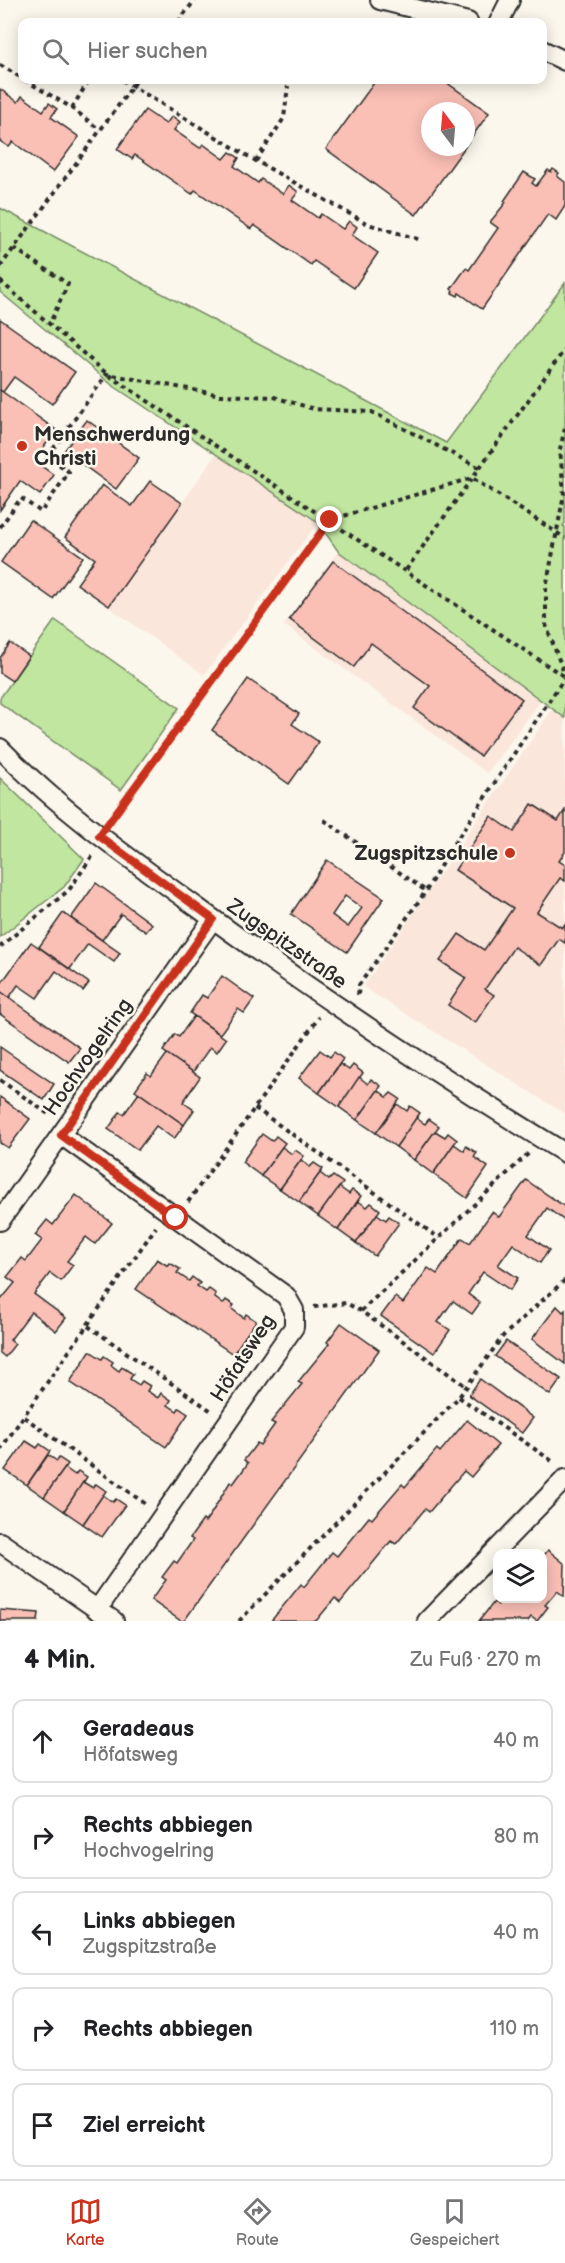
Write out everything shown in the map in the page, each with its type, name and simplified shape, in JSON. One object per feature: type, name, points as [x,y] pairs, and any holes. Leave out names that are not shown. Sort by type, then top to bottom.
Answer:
[{"type":"street","points":[[380,0],[452,18]]},
{"type":"street","points":[[501,18],[510,0]]},
{"type":"street","points":[[547,52],[565,61]]},
{"type":"street","name":"Zugspitzstraße","points":[[0,748],[101,837],[213,919],[354,1019],[565,1153]]},
{"type":"street","name":"Hochvogelring","points":[[0,1221],[213,919]]},
{"type":"street","name":"Höfatsweg","points":[[64,1131],[172,1215],[286,1296],[294,1310],[294,1327],[97,1610]]},
{"type":"street","points":[[427,1621],[560,1471]]},
{"type":"street","points":[[0,1542],[114,1621]]},
{"type":"path","points":[[181,18],[195,0]]},
{"type":"path","points":[[0,65],[18,76]]},
{"type":"path","points":[[32,84],[72,108],[100,130]]},
{"type":"path","points":[[72,108],[87,84]]},
{"type":"path","points":[[129,84],[256,161],[368,224],[421,240]]},
{"type":"path","points":[[0,267],[132,86]]},
{"type":"path","points":[[256,161],[284,118],[288,86]]},
{"type":"path","points":[[14,248],[68,284],[49,325]]},
{"type":"path","points":[[0,281],[107,374],[565,677]]},
{"type":"path","points":[[406,570],[565,349]]},
{"type":"path","points":[[107,374],[221,395],[274,397],[314,409],[372,412],[480,468]]},
{"type":"path","points":[[0,527],[21,498],[41,512],[69,472],[48,456],[107,374]]},
{"type":"path","points":[[565,428],[560,449],[564,494],[546,588],[546,625],[565,677]]},
{"type":"path","points":[[0,947],[69,890],[101,837],[330,520],[472,478],[565,538]]},
{"type":"path","points":[[354,1019],[359,985],[426,891],[446,856],[565,677]]},
{"type":"path","points":[[324,820],[426,891]]},
{"type":"path","points":[[0,1450],[87,1326],[255,1108],[330,1002]]},
{"type":"path","points":[[0,1080],[64,1131]]},
{"type":"path","points":[[255,1108],[439,1238]]},
{"type":"path","points":[[361,1311],[543,1140]]},
{"type":"path","points":[[239,1621],[459,1397],[504,1336],[565,1280]]},
{"type":"path","points":[[294,1310],[346,1303],[361,1311],[467,1387]]},
{"type":"path","points":[[87,1326],[228,1422]]},
{"type":"path","points":[[459,1397],[560,1471]]},
{"type":"path","points":[[24,1417],[162,1516]]},
{"type":"shaded area","points":[[216,454],[318,522],[204,675],[77,584],[95,559],[65,537],[102,485],[132,506],[150,481],[182,503]]},
{"type":"shaded area","points":[[338,551],[541,701],[487,773],[284,625]]},
{"type":"shaded area","name":"Zugspitzschule","points":[[552,710],[565,718],[565,1114],[363,987]]},
{"type":"green space","points":[[0,208],[446,443],[565,283],[565,523],[563,526],[565,527],[565,718],[338,551],[318,522],[112,385],[0,292]]},
{"type":"green space","points":[[55,620],[179,708],[121,790],[0,703],[0,698]]},
{"type":"green space","points":[[0,778],[84,859],[64,887],[0,937]]},
{"type":"building","points":[[373,84],[449,84],[474,102],[421,102],[421,156],[459,156],[416,215],[326,149]]},
{"type":"building","points":[[0,89],[18,102],[22,96],[43,111],[49,103],[57,109],[51,117],[79,137],[53,172],[13,142],[9,147],[0,141]]},
{"type":"building","points":[[475,103],[489,113],[475,132]]},
{"type":"building","points":[[145,110],[166,124],[172,116],[180,122],[174,130],[200,148],[203,144],[224,159],[230,152],[239,158],[234,166],[258,183],[261,179],[283,194],[289,185],[298,192],[292,200],[318,218],[321,214],[343,229],[349,221],[357,227],[352,235],[378,253],[354,288],[314,261],[311,265],[254,225],[251,229],[195,190],[192,194],[135,155],[132,159],[117,149]]},
{"type":"building","points":[[553,169],[559,173],[557,176],[565,182],[565,206],[556,220],[548,214],[482,309],[459,293],[458,296],[452,293],[451,289],[466,268],[469,270],[498,228],[490,222],[506,202],[504,201],[524,172],[535,179],[532,183],[536,186],[548,170],[551,172]]},
{"type":"building","points":[[0,319],[75,372],[52,404],[14,377],[3,392],[0,390]]},
{"type":"building","name":"Menschwerdung Christi","points":[[0,390],[56,430],[34,461],[54,475],[40,495],[20,481],[0,510]]},
{"type":"building","points":[[87,420],[139,458],[116,489],[64,451]]},
{"type":"building","points":[[150,481],[182,503],[109,606],[77,584],[95,559],[65,537],[102,485],[132,506]]},
{"type":"building","points":[[30,520],[83,557],[53,599],[1,562]]},
{"type":"building","points":[[333,561],[522,699],[480,756],[414,708],[430,686],[371,643],[354,667],[289,619]]},
{"type":"building","points":[[10,643],[29,656],[12,681],[0,673],[0,658]]},
{"type":"building","points":[[248,679],[299,714],[292,724],[319,742],[289,784],[212,730]]},
{"type":"building","points":[[532,804],[558,821],[565,810],[565,852],[559,861],[565,865],[565,881],[560,878],[537,912],[562,928],[565,924],[565,943],[559,939],[541,965],[514,947],[485,989],[494,995],[475,1023],[448,1005],[466,978],[440,961],[459,934],[484,950],[513,908],[455,870],[491,816],[514,832]]},
{"type":"building","points":[[327,860],[384,898],[347,952],[291,914]],"holes":[[[345,896],[362,908],[348,927],[332,915]]]},
{"type":"building","points":[[96,883],[152,924],[146,932],[121,914],[102,940],[71,918]]},
{"type":"building","points":[[63,913],[120,953],[114,962],[88,944],[70,969],[39,947]]},
{"type":"building","points":[[31,942],[89,983],[83,991],[56,971],[37,998],[18,985],[9,998],[0,991],[0,985]]},
{"type":"building","points":[[222,976],[254,999],[244,1013],[238,1009],[220,1034],[190,1013],[202,995],[207,998]]},
{"type":"building","points":[[0,991],[80,1048],[69,1062],[0,1014]]},
{"type":"building","points":[[194,1016],[226,1039],[217,1052],[210,1047],[193,1072],[163,1051],[175,1034],[179,1037]]},
{"type":"building","points":[[0,1047],[54,1084],[44,1100],[0,1070]]},
{"type":"building","points":[[320,1050],[330,1057],[334,1052],[343,1059],[319,1093],[299,1078]]},
{"type":"building","points":[[167,1054],[200,1077],[183,1102],[194,1110],[184,1125],[135,1090],[147,1073],[151,1076]]},
{"type":"building","points":[[340,1064],[349,1070],[353,1065],[363,1073],[339,1107],[319,1093]]},
{"type":"building","points":[[359,1077],[368,1084],[371,1079],[381,1086],[357,1120],[339,1107]]},
{"type":"building","points":[[378,1090],[387,1097],[391,1093],[400,1099],[376,1133],[357,1120]]},
{"type":"building","points":[[139,1093],[184,1125],[174,1139],[156,1126],[138,1150],[108,1129],[120,1112],[124,1114]]},
{"type":"building","points":[[0,1097],[30,1119],[8,1148],[0,1143]]},
{"type":"building","points":[[397,1104],[407,1111],[410,1106],[420,1113],[396,1147],[376,1133]]},
{"type":"building","points":[[416,1118],[425,1124],[429,1119],[439,1126],[414,1160],[396,1147]]},
{"type":"building","points":[[435,1131],[445,1137],[448,1133],[457,1140],[433,1174],[414,1160]]},
{"type":"building","points":[[262,1134],[272,1141],[276,1136],[285,1143],[261,1176],[242,1162]]},
{"type":"building","points":[[454,1144],[464,1151],[466,1146],[477,1153],[474,1157],[488,1167],[467,1198],[433,1174]]},
{"type":"building","points":[[282,1147],[292,1154],[295,1150],[304,1156],[280,1189],[261,1176]]},
{"type":"building","points":[[301,1160],[310,1167],[314,1163],[323,1169],[299,1202],[280,1189]]},
{"type":"building","points":[[320,1173],[329,1180],[333,1176],[343,1183],[318,1216],[299,1202]]},
{"type":"building","points":[[526,1180],[565,1207],[565,1221],[547,1208],[528,1235],[549,1250],[540,1263],[513,1244],[498,1265],[518,1278],[510,1290],[483,1272],[468,1294],[480,1303],[472,1314],[453,1301],[438,1322],[450,1330],[434,1353],[381,1316],[395,1297],[403,1303],[428,1268],[437,1274],[462,1238],[470,1243],[492,1212],[499,1217]]},
{"type":"building","points":[[339,1187],[349,1194],[352,1190],[361,1196],[338,1230],[318,1216]]},
{"type":"building","points":[[76,1195],[112,1223],[95,1244],[86,1237],[67,1261],[73,1265],[61,1281],[50,1273],[34,1294],[66,1318],[56,1331],[31,1312],[10,1340],[15,1344],[5,1357],[0,1353],[0,1301],[15,1283],[7,1277],[22,1258],[26,1261],[42,1240],[35,1235],[47,1220],[53,1225]]},
{"type":"building","points":[[358,1201],[367,1207],[371,1203],[380,1210],[356,1243],[338,1230]]},
{"type":"building","points":[[377,1214],[386,1220],[389,1216],[399,1223],[375,1256],[356,1243]]},
{"type":"building","points":[[157,1259],[168,1266],[170,1263],[180,1269],[177,1273],[189,1281],[192,1277],[200,1283],[197,1286],[206,1292],[209,1289],[216,1294],[214,1297],[223,1304],[226,1300],[234,1305],[232,1309],[244,1318],[246,1314],[256,1321],[233,1354],[136,1289]]},
{"type":"building","points":[[557,1306],[563,1312],[565,1310],[565,1364],[532,1339]]},
{"type":"building","points":[[341,1323],[379,1350],[184,1621],[181,1621],[151,1600],[166,1580],[162,1577],[174,1561],[177,1563],[193,1540],[190,1538],[203,1520],[205,1522],[230,1482],[233,1484],[241,1473],[248,1463],[244,1460],[257,1443],[260,1445],[275,1424],[271,1422],[302,1384],[298,1382],[329,1344],[327,1342]]},
{"type":"building","points":[[506,1341],[561,1379],[550,1395],[495,1356]]},
{"type":"building","points":[[90,1351],[102,1359],[104,1356],[113,1362],[111,1365],[119,1371],[122,1367],[133,1374],[130,1379],[139,1385],[142,1381],[150,1386],[147,1391],[158,1398],[161,1393],[171,1400],[168,1405],[188,1414],[166,1447],[70,1382]]},
{"type":"building","points":[[480,1379],[533,1418],[522,1433],[469,1395]]},
{"type":"building","points":[[467,1420],[498,1445],[471,1477],[464,1471],[429,1512],[425,1509],[396,1544],[391,1541],[340,1603],[335,1598],[316,1621],[271,1621],[301,1584],[304,1587],[332,1552],[337,1556],[369,1517],[372,1519],[402,1484],[405,1487],[437,1449],[440,1452]]},
{"type":"building","points":[[26,1441],[37,1448],[40,1444],[50,1451],[27,1485],[5,1470]]},
{"type":"building","points":[[48,1455],[68,1464],[44,1497],[27,1485]]},
{"type":"building","points":[[65,1468],[75,1475],[78,1471],[87,1477],[64,1511],[44,1497]]},
{"type":"building","points":[[83,1482],[93,1488],[96,1484],[106,1491],[83,1524],[64,1511]]},
{"type":"building","points":[[103,1495],[113,1502],[116,1499],[125,1505],[102,1537],[83,1524]]},
{"type":"building","points":[[547,1551],[565,1564],[564,1596],[557,1591],[547,1603]]},
{"type":"building","points":[[493,1603],[498,1605],[499,1603],[547,1603],[545,1605],[548,1607],[537,1621],[531,1617],[528,1621],[479,1621]]},
{"type":"building","points":[[0,1610],[39,1613],[38,1621],[0,1621]]},
{"type":"place","name":"Menschwerdung Christi","points":[[22,446]]},
{"type":"place","name":"Zugspitzschule","points":[[510,853]]},
{"type":"route","points":[[176,1218],[61,1135],[213,919],[99,836],[330,520]]}]
